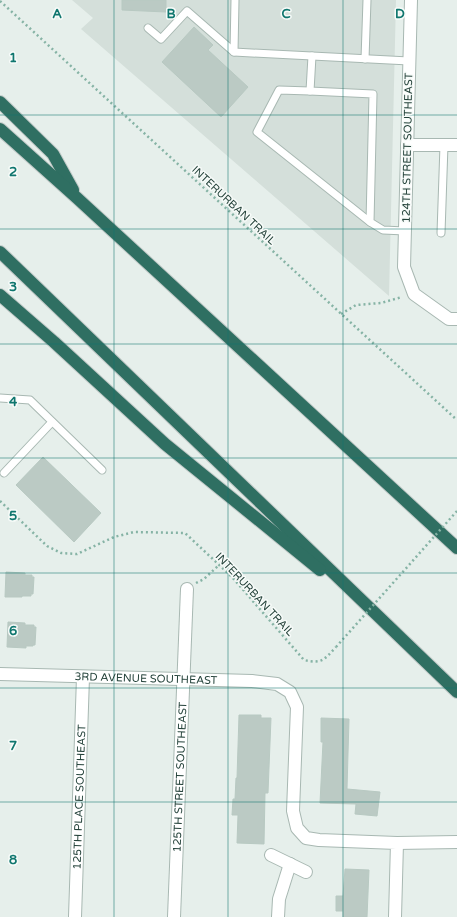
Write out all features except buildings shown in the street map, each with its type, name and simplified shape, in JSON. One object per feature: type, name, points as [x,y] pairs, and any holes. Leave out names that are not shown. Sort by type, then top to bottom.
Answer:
[{"type":"highway","points":[[0,102],[53,154],[78,198]]},
{"type":"highway","points":[[0,129],[78,198],[457,548]]},
{"type":"highway","points":[[0,252],[457,692]]},
{"type":"highway","points":[[0,295],[54,342],[165,444],[385,623]]},
{"type":"street","name":"124TH STREET SOUTHEAST","points":[[410,0],[404,267],[414,294]]},
{"type":"street","points":[[407,145],[457,145]]},
{"type":"street","points":[[414,294],[449,319],[457,319]]},
{"type":"street","name":"125TH STREET SOUTHEAST","points":[[174,917],[187,589]]},
{"type":"street","name":"3RD AVENUE SOUTHEAST","points":[[0,674],[252,681],[277,684],[290,692],[297,707],[293,811],[297,828],[306,838],[320,840],[397,843]]},
{"type":"street","name":"125TH PLACE SOUTHEAST","points":[[75,917],[83,677]]},
{"type":"street","points":[[395,917],[397,843],[457,842]]},
{"type":"street","points":[[271,855],[306,872]]},
{"type":"street","points":[[278,917],[279,899],[290,864]]},
{"type":"lane","points":[[234,52],[235,0]]},
{"type":"lane","points":[[365,59],[367,0]]},
{"type":"lane","points":[[148,28],[161,39],[187,11],[234,52],[409,61]]},
{"type":"lane","points":[[310,91],[312,56]]},
{"type":"lane","points":[[370,222],[373,94],[279,90],[257,132],[370,222],[383,230],[405,231]]},
{"type":"lane","points":[[441,233],[444,145]]},
{"type":"lane","points":[[0,398],[30,400],[102,470]]},
{"type":"lane","points":[[4,473],[52,422]]},
{"type":"path","name":"INTERURBAN TRAIL","points":[[0,1],[457,420]]},
{"type":"path","points":[[341,314],[356,305],[381,303],[414,294]]},
{"type":"path","name":"INTERURBAN TRAIL","points":[[0,501],[47,546],[61,553],[77,554],[114,537],[134,532],[185,533],[232,577],[304,660],[312,662],[324,660],[457,512]]},
{"type":"path","points":[[187,589],[204,579],[219,565]]},
{"type":"shaded area","points":[[72,0],[396,0],[389,296],[81,29],[93,18]]}]
